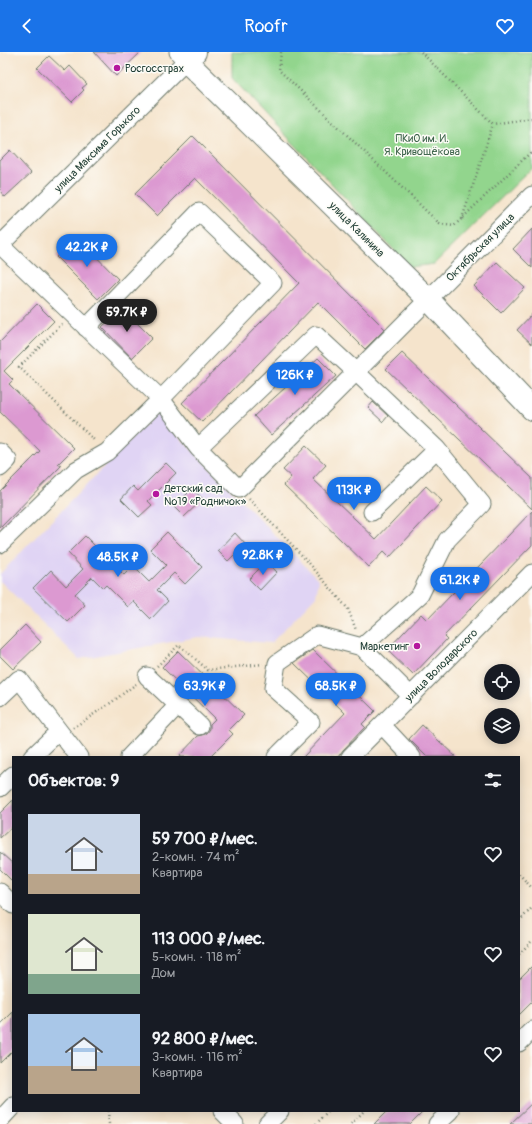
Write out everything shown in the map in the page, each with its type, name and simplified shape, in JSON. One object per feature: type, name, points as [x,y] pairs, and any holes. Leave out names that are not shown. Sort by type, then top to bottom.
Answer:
[{"type":"main road","name":"улица Калинина","points":[[186,55],[428,299],[532,409]]},
{"type":"street","name":"улица Максима Горького","points":[[0,245],[186,55]]},
{"type":"street","name":"Октябрьская улица","points":[[239,488],[532,195]]},
{"type":"street","points":[[0,544],[76,470],[107,452],[161,400],[273,283],[199,212],[86,328]]},
{"type":"street","points":[[0,245],[161,400],[198,448],[239,488]]},
{"type":"street","points":[[198,448],[316,335],[437,448],[482,504],[447,540],[420,595],[362,647]]},
{"type":"street","points":[[372,512],[437,448]]},
{"type":"street","points":[[0,452],[8,460],[0,468]]},
{"type":"street","name":"улица Володарского","points":[[351,756],[532,573]]},
{"type":"street","points":[[277,756],[311,722],[273,688],[277,663],[317,636],[362,647],[411,696]]},
{"type":"street","points":[[147,676],[200,726]]},
{"type":"street","points":[[0,697],[19,679],[78,756]]},
{"type":"street","points":[[130,756],[178,705]]},
{"type":"street","points":[[382,725],[411,756]]},
{"type":"street","points":[[33,756],[59,731]]},
{"type":"street","points":[[0,788],[12,777]]},
{"type":"street","points":[[0,892],[12,904]]},
{"type":"street","points":[[520,1042],[532,1030]]},
{"type":"street","points":[[0,1120],[12,1107]]},
{"type":"street","points":[[223,1112],[235,1124]]},
{"type":"street","points":[[267,1124],[279,1112]]},
{"type":"street","points":[[438,1124],[450,1112]]},
{"type":"path","points":[[281,52],[279,70],[440,224],[454,226],[532,151]]},
{"type":"path","points":[[421,52],[493,124]]},
{"type":"path","points":[[493,124],[532,118]]},
{"type":"path","points":[[462,219],[493,124]]},
{"type":"path","points":[[72,314],[19,367],[107,452]]},
{"type":"path","points":[[239,488],[309,563],[348,609],[362,647]]},
{"type":"path","points":[[59,731],[74,727],[112,702],[147,676],[179,645],[208,670],[277,663]]},
{"type":"path","points":[[520,875],[532,888]]},
{"type":"path","points":[[520,920],[532,908]]},
{"type":"path","points":[[520,953],[532,941]]},
{"type":"path","points":[[108,1112],[109,1124]]},
{"type":"path","points":[[316,1124],[328,1112]]},
{"type":"path","points":[[351,1124],[363,1112]]},
{"type":"shaded area","name":"Детский сад №19 «Родничок»","points":[[156,413],[319,580],[316,596],[271,643],[198,637],[79,659],[0,581],[0,574]]},
{"type":"green space","name":"ПКиО им. И. Я. Кривощёкова","points":[[232,52],[532,52],[532,168],[434,264],[410,267],[232,78]]},
{"type":"building","points":[[94,52],[141,52],[116,76]]},
{"type":"building","points":[[49,56],[65,71],[70,66],[87,84],[82,88],[84,90],[72,102],[37,68]]},
{"type":"building","points":[[193,136],[385,329],[365,349],[318,302],[202,422],[182,403],[299,283],[195,178],[157,216],[135,194]]},
{"type":"building","points":[[10,150],[31,173],[5,197],[0,191],[0,160]]},
{"type":"building","points":[[532,229],[532,268],[513,249]]},
{"type":"building","points":[[77,237],[118,279],[98,299],[56,257]]},
{"type":"building","points":[[497,262],[525,288],[501,313],[474,286]]},
{"type":"building","points":[[37,304],[54,321],[4,371],[13,380],[9,384],[74,448],[58,464],[61,466],[0,528],[0,491],[40,451],[0,412],[0,342]]},
{"type":"building","points":[[122,308],[152,338],[132,358],[102,327]]},
{"type":"building","points":[[532,314],[532,344],[517,330]]},
{"type":"building","points":[[402,353],[532,478],[532,509],[386,369]]},
{"type":"building","points":[[318,358],[336,376],[271,435],[254,416]]},
{"type":"building","points":[[373,402],[388,416],[383,422],[368,408]]},
{"type":"building","points":[[306,446],[326,465],[313,479],[376,539],[426,486],[442,501],[389,558],[383,552],[369,567],[284,485],[291,477],[283,470]]},
{"type":"building","points":[[166,463],[176,473],[148,501],[152,505],[139,517],[121,499],[133,486],[138,491]]},
{"type":"building","points":[[192,489],[203,499],[184,517],[174,507]]},
{"type":"building","points":[[532,511],[532,545],[444,636],[447,639],[413,675],[387,650],[421,614],[427,620]]},
{"type":"building","points":[[167,532],[202,567],[185,584],[174,573],[157,590],[168,601],[151,619],[133,601],[128,607],[106,585],[103,588],[92,577],[75,594],[85,605],[68,622],[33,588],[51,570],[66,586],[83,569],[68,553],[85,536],[124,575],[133,566],[149,582],[166,565],[150,549]]},
{"type":"building","points":[[235,533],[245,544],[228,561],[218,551]]},
{"type":"building","points":[[266,562],[277,572],[260,590],[249,579]]},
{"type":"building","points":[[25,625],[41,642],[13,669],[0,656],[0,650]]},
{"type":"building","points":[[313,650],[375,711],[362,724],[365,727],[339,756],[304,756],[345,713],[294,663]]},
{"type":"building","points":[[178,651],[244,715],[229,730],[233,734],[211,756],[179,756],[198,736],[207,733],[210,729],[210,724],[215,719],[162,667]]},
{"type":"building","points":[[422,725],[455,756],[426,756],[409,739]]},
{"type":"building","points":[[12,801],[12,827],[0,838],[0,813]]},
{"type":"building","points":[[0,852],[12,863],[12,881],[0,869]]},
{"type":"building","points":[[532,966],[532,1002],[520,1014],[520,978]]},
{"type":"building","points":[[12,1013],[12,1051],[0,1063],[0,1025]]},
{"type":"building","points":[[532,1103],[532,1124],[510,1124]]},
{"type":"building","points":[[386,1112],[422,1112],[410,1124],[374,1124]]},
{"type":"place","name":"Росгосстрах","points":[[117,68]]},
{"type":"place","name":"Детский сад №19 «Родничок»","points":[[156,494]]},
{"type":"place","name":"Маркетинг","points":[[417,646]]}]
